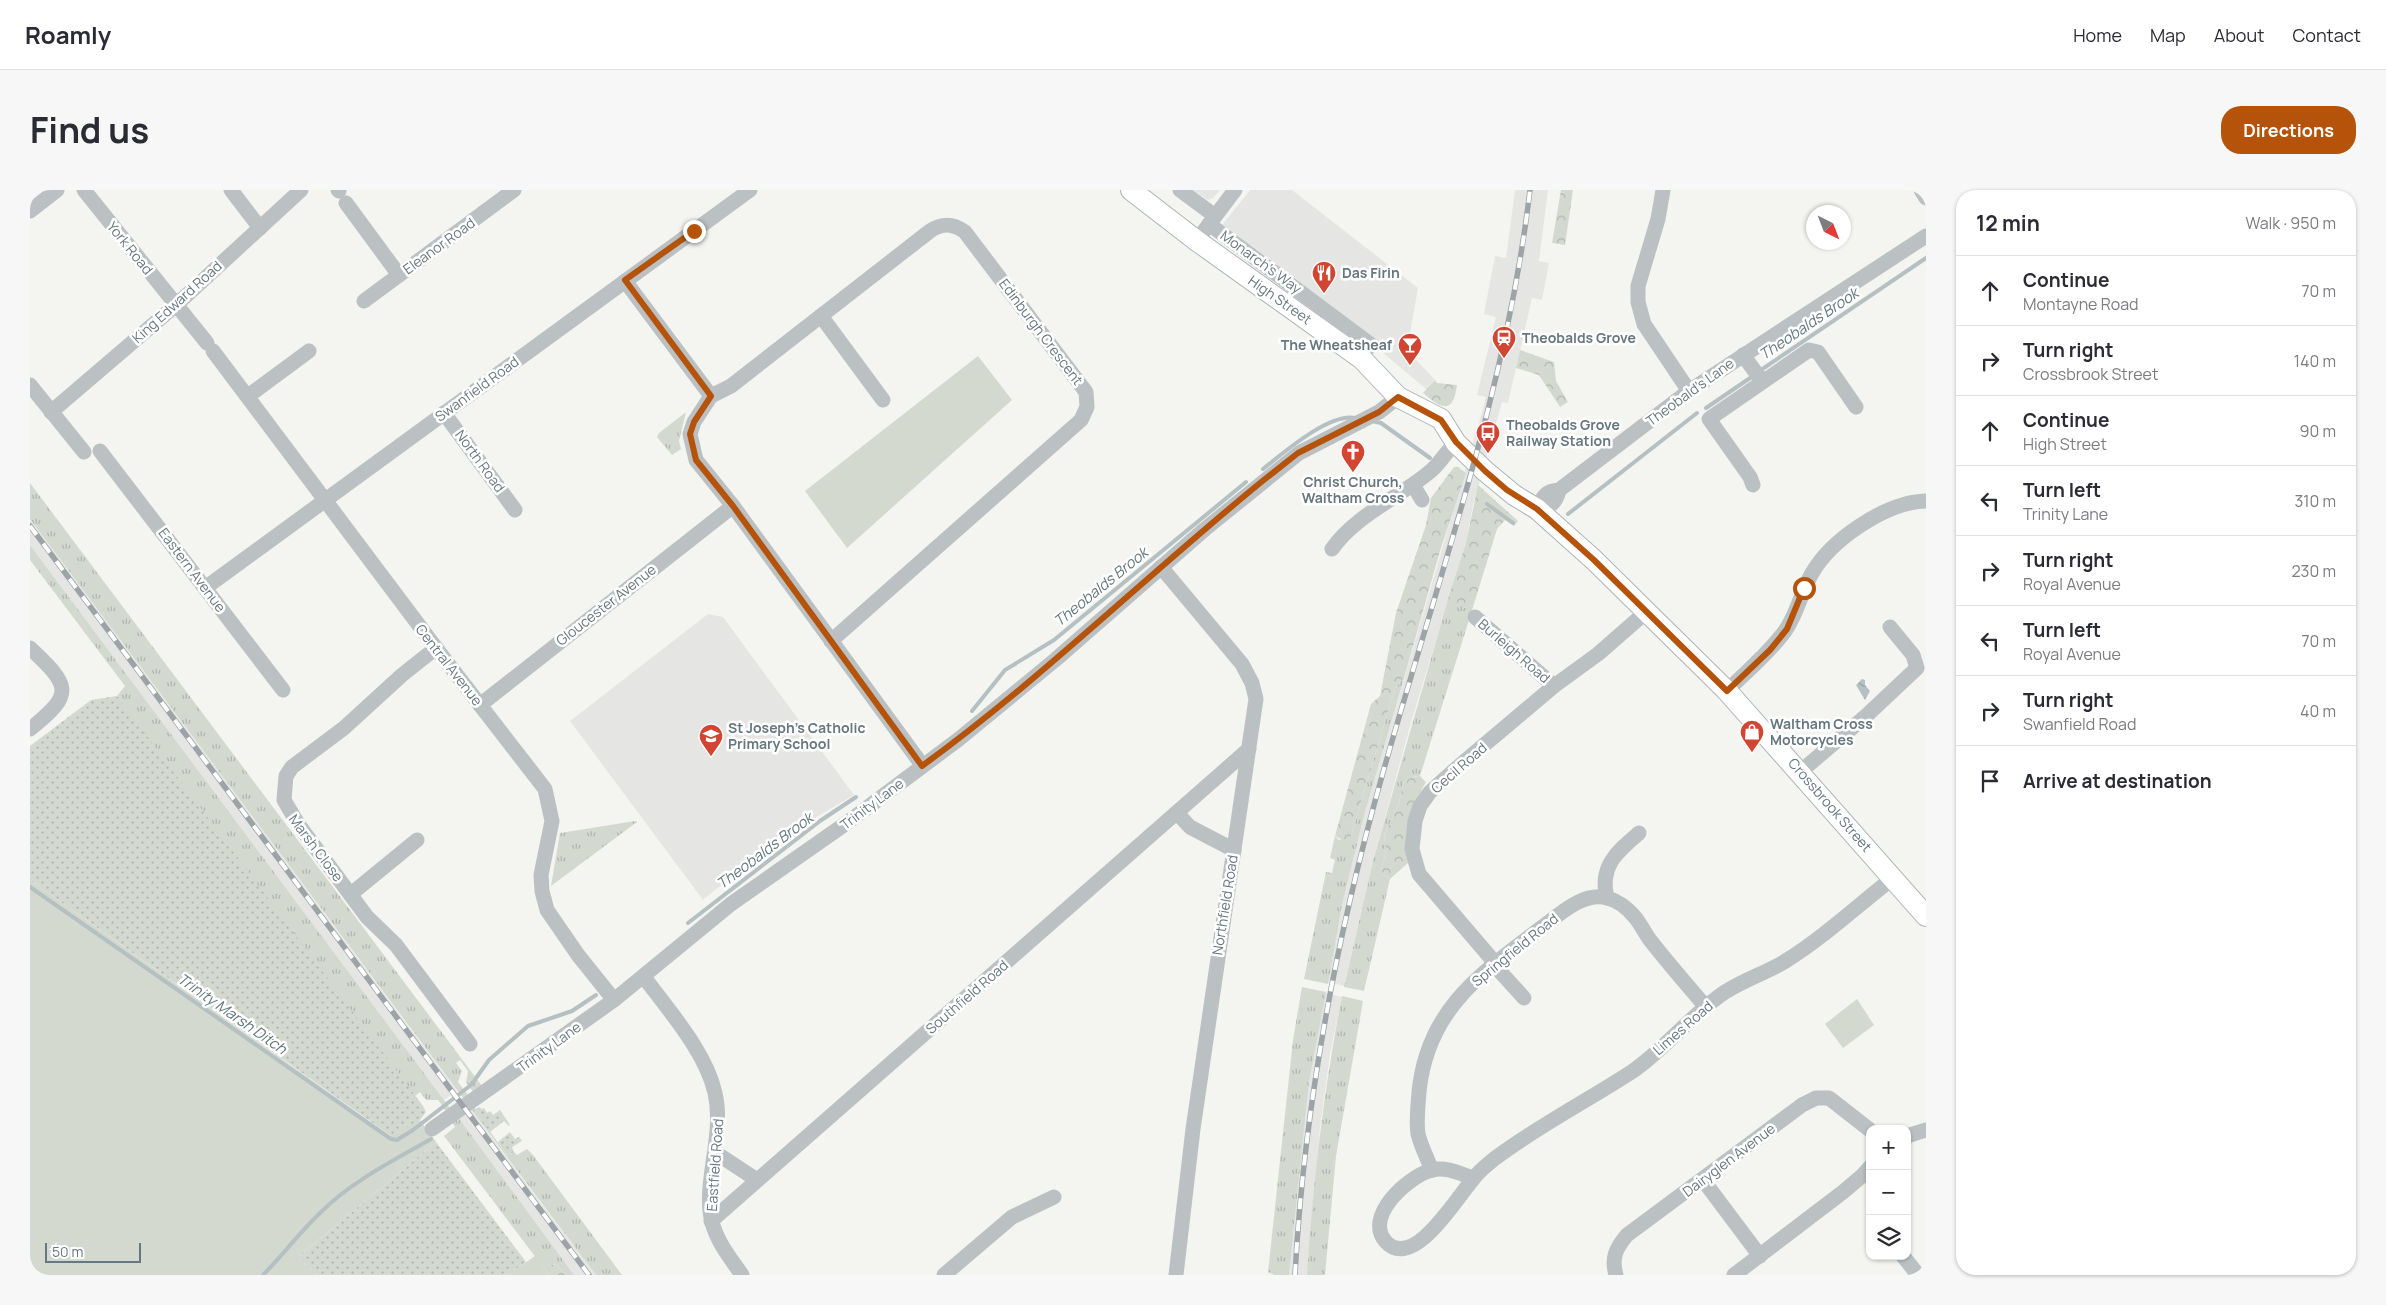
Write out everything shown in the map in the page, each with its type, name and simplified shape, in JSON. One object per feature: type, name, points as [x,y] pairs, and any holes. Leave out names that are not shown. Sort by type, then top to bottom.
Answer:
[{"type":"main road","name":"High Street","points":[[1136,192],[1197,241],[1362,359],[1398,397],[1441,420],[1456,442],[1507,490],[1537,509]]},
{"type":"main road","name":"Crossbrook Street","points":[[1537,509],[1622,586],[1727,691],[1926,916]]},
{"type":"street","points":[[30,211],[57,190]]},
{"type":"street","name":"York Road","points":[[84,190],[176,305]]},
{"type":"street","points":[[231,190],[260,228]]},
{"type":"street","name":"King Edward Road","points":[[51,412],[176,305],[301,190]]},
{"type":"street","name":"Eleanor Road","points":[[364,301],[514,190]]},
{"type":"street","name":"Swanfield Road","points":[[205,588],[750,190]]},
{"type":"street","points":[[1180,190],[1212,220]]},
{"type":"street","points":[[1197,241],[1235,190]]},
{"type":"street","points":[[1663,190],[1658,218],[1638,286],[1638,302],[1644,324],[1689,392]]},
{"type":"street","points":[[1921,190],[1926,198]]},
{"type":"street","points":[[341,195],[399,275]]},
{"type":"street","name":"Monarch's Way","points":[[1212,220],[1370,344],[1362,359]]},
{"type":"street","name":"Edinburgh Crescent","points":[[711,396],[731,386],[936,227],[946,224],[964,232],[973,242],[1084,388],[1088,399],[1086,411],[1081,420],[831,641]]},
{"type":"street","name":"Theobald's Lane","points":[[1537,509],[1543,496],[1549,491],[1559,490],[1689,392],[1754,370],[1926,236]]},
{"type":"street","points":[[625,280],[711,396],[694,422],[690,434],[696,460],[733,506],[922,766]]},
{"type":"street","name":"Central Avenue","points":[[176,305],[248,396],[436,648],[545,789],[552,821],[541,875],[542,891],[547,910],[578,956],[614,1000]]},
{"type":"street","points":[[820,316],[883,400]]},
{"type":"street","points":[[1753,485],[1750,477],[1709,419],[1754,370],[1810,350],[1818,352],[1856,407]]},
{"type":"street","points":[[248,396],[309,351]]},
{"type":"street","points":[[30,385],[84,452]]},
{"type":"street","name":"Trinity Lane","points":[[432,1129],[614,1000],[731,904],[848,822],[959,739],[1055,660],[1261,482],[1298,453],[1386,408],[1398,397]]},
{"type":"street","name":"North Road","points":[[444,413],[515,510]]},
{"type":"street","points":[[1332,549],[1344,535],[1396,495],[1430,472],[1456,442]]},
{"type":"street","name":"Eastern Avenue","points":[[100,451],[283,690]]},
{"type":"street","points":[[1413,485],[1422,500]]},
{"type":"street","points":[[1727,691],[1770,650],[1787,629],[1810,575],[1832,549],[1858,528],[1889,510],[1905,504],[1926,501]]},
{"type":"street","name":"Gloucester Avenue","points":[[480,705],[733,506]]},
{"type":"street","name":"Northfield Road","points":[[1161,567],[1242,664],[1252,683],[1256,699],[1193,1129],[1176,1275]]},
{"type":"street","name":"Cecil Road","points":[[1524,998],[1419,874],[1412,849],[1415,821],[1420,806],[1430,792],[1554,686],[1598,654],[1646,612]]},
{"type":"street","name":"Burleigh Road","points":[[1475,617],[1554,686]]},
{"type":"street","points":[[1800,772],[1866,716],[1917,668],[1913,655],[1890,627]]},
{"type":"street","points":[[30,648],[60,678],[62,686],[60,699],[30,730]]},
{"type":"street","name":"Marsh Close","points":[[436,648],[402,675],[350,723],[299,762],[286,776],[284,800],[289,811],[367,917],[396,945],[470,1044]]},
{"type":"street","name":"Southfield Road","points":[[711,1221],[1249,749]]},
{"type":"street","points":[[1177,813],[1190,827],[1234,850]]},
{"type":"street","points":[[1639,833],[1610,863],[1604,878],[1607,898],[1619,903],[1633,914],[1654,945],[1706,1008]]},
{"type":"street","points":[[351,894],[417,840]]},
{"type":"street","name":"Limes Road","points":[[1432,1170],[1399,1190],[1379,1217],[1379,1227],[1385,1241],[1394,1248],[1403,1249],[1416,1244],[1450,1210],[1473,1178],[1517,1143],[1638,1067],[1724,992],[1792,957],[1893,878]]},
{"type":"street","name":"Springfield Road","points":[[1432,1170],[1419,1136],[1416,1117],[1421,1074],[1427,1051],[1440,1022],[1455,1001],[1531,936],[1580,901],[1594,896],[1607,898]]},
{"type":"street","name":"Eastfield Road","points":[[644,977],[710,1074],[719,1117],[711,1187],[711,1221],[717,1236],[742,1275]]},
{"type":"street","name":"Dairyglen Avenue","points":[[1616,1275],[1614,1256],[1618,1245],[1627,1235],[1802,1105],[1816,1098],[1829,1098],[1838,1103],[1866,1127]]},
{"type":"street","points":[[1911,1135],[1926,1130]]},
{"type":"street","points":[[716,1153],[757,1180]]},
{"type":"street","points":[[1432,1170],[1446,1170],[1473,1178]]},
{"type":"street","points":[[1734,1275],[1843,1192],[1868,1170]]},
{"type":"street","points":[[1703,1180],[1760,1256]]},
{"type":"street","points":[[944,1275],[1012,1217],[1054,1197]]},
{"type":"street","points":[[1906,1260],[1918,1275]]},
{"type":"shaded area","points":[[1193,190],[1220,190],[1213,198],[1208,200]]},
{"type":"shaded area","points":[[1250,190],[1292,190],[1418,288],[1407,350],[1435,380],[1426,389],[1331,309],[1227,230],[1223,224]]},
{"type":"shaded area","points":[[1515,190],[1548,190],[1539,261],[1549,263],[1542,300],[1532,298],[1508,403],[1502,402],[1473,505],[1466,543],[1412,719],[1373,861],[1344,986],[1328,982],[1342,905],[1364,816],[1486,397],[1477,395],[1496,317],[1484,314],[1495,256],[1506,258]]},
{"type":"shaded area","points":[[30,519],[457,1091],[444,1100],[30,545]]},
{"type":"shaded area","name":"St Joseph's Catholic Primary School","points":[[708,614],[723,617],[854,795],[772,843],[703,900],[570,721]]},
{"type":"shaded area","points":[[1325,993],[1342,997],[1330,1054],[1320,1128],[1307,1275],[1289,1275],[1309,1082]]},
{"type":"shaded area","points":[[470,1108],[596,1275],[574,1275],[458,1117]]},
{"type":"green space","points":[[1561,190],[1573,190],[1565,245],[1552,243]]},
{"type":"green space","points":[[1520,350],[1554,362],[1556,381],[1568,402],[1560,407],[1539,375],[1516,368]]},
{"type":"green space","points":[[978,356],[1012,400],[847,548],[805,491]]},
{"type":"green space","points":[[1435,380],[1437,383],[1457,385],[1453,401],[1449,405],[1436,403],[1423,393]]},
{"type":"green space","points":[[686,412],[679,441],[681,449],[672,455],[657,437],[659,433]]},
{"type":"green space","points":[[1454,467],[1458,467],[1466,473],[1440,551],[1404,678],[1395,688],[1351,836],[1347,842],[1335,836],[1371,704],[1380,696],[1396,613],[1426,525],[1431,498]]},
{"type":"green space","points":[[30,483],[482,1086],[473,1092],[466,1082],[468,1071],[460,1060],[456,1063],[462,1071],[458,1082],[468,1095],[463,1098],[30,519]]},
{"type":"green space","points":[[1478,485],[1518,521],[1514,526],[1505,520],[1497,529],[1474,604],[1464,608],[1456,604],[1449,596],[1466,543]]},
{"type":"green space","points":[[30,545],[450,1108],[447,1112],[438,1100],[426,1100],[420,1092],[415,1096],[147,739],[117,696],[125,686],[30,560]]},
{"type":"green space","points":[[1449,596],[1464,608],[1474,604],[1420,776],[1412,777],[1404,782],[1398,806],[1384,836],[1386,851],[1381,870],[1390,879],[1364,991],[1344,987],[1373,861]]},
{"type":"green space","points":[[1404,678],[1364,816],[1342,905],[1328,984],[1304,979],[1326,872],[1332,873],[1335,860],[1330,858],[1335,836],[1339,840],[1351,836],[1395,688]]},
{"type":"green space","points":[[117,696],[423,1106],[426,1112],[420,1120],[391,1136],[30,880],[30,746],[91,700]]},
{"type":"green space","points":[[1420,776],[1426,782],[1414,803],[1409,862],[1390,879],[1381,870],[1386,851],[1384,836],[1398,806],[1404,782],[1412,777]]},
{"type":"green space","points":[[637,822],[551,886],[560,833]]},
{"type":"green space","points":[[30,880],[390,1136],[420,1120],[436,1142],[298,1257],[316,1275],[30,1275]]},
{"type":"green space","points":[[1302,987],[1326,992],[1309,1082],[1289,1275],[1274,1275],[1268,1272],[1293,1040]]},
{"type":"green space","points":[[1342,996],[1363,1001],[1336,1156],[1325,1275],[1307,1275],[1320,1135]]},
{"type":"green space","points":[[1857,999],[1874,1025],[1843,1048],[1825,1024]]},
{"type":"green space","points":[[474,1107],[476,1109],[484,1108],[487,1113],[490,1111],[493,1115],[500,1110],[510,1125],[504,1121],[490,1132]]},
{"type":"green space","points":[[473,1108],[507,1155],[514,1152],[517,1155],[527,1149],[533,1155],[622,1275],[596,1275],[471,1109]]},
{"type":"green space","points":[[458,1117],[574,1275],[566,1275],[555,1264],[543,1267],[444,1136],[455,1127],[452,1121]]},
{"type":"green space","points":[[510,1132],[515,1139],[519,1137],[522,1141],[512,1147],[514,1152],[507,1155],[498,1142]]},
{"type":"green space","points":[[436,1142],[526,1262],[508,1275],[316,1275],[298,1257]]},
{"type":"green space","points":[[535,1256],[549,1275],[508,1275]]},
{"type":"green space","points":[[555,1264],[566,1275],[549,1275],[543,1267]]},
{"type":"water","points":[[1862,679],[1865,680],[1865,685],[1870,691],[1865,700],[1856,685]]},
{"type":"waterway","name":"Theobalds Brook","points":[[1758,372],[1926,258]]},
{"type":"waterway","name":"Theobalds Brook","points":[[1706,408],[1753,376]]},
{"type":"waterway","name":"Theobalds Brook","points":[[1568,514],[1697,413]]},
{"type":"waterway","name":"Theobalds Brook","points":[[1263,469],[1320,428],[1344,418],[1355,418]]},
{"type":"waterway","name":"Theobalds Brook","points":[[1372,421],[1381,423],[1430,458]]},
{"type":"waterway","name":"Theobalds Brook","points":[[972,711],[1005,670],[1054,640],[1246,482]]},
{"type":"waterway","name":"Theobalds Brook","points":[[1487,504],[1513,523]]},
{"type":"waterway","name":"Theobalds Brook","points":[[688,923],[820,821],[856,797]]},
{"type":"waterway","name":"Trinity Marsh Ditch","points":[[30,887],[391,1139],[397,1140],[413,1130],[471,1085],[489,1060],[528,1026],[572,1011],[596,995]]},
{"type":"waterway","name":"Theobalds Brook","points":[[263,1275],[332,1202],[373,1172],[431,1139]]},
{"type":"railway","points":[[1295,1275],[1306,1147],[1325,1020],[1338,957],[1367,831],[1384,769],[1469,482],[1488,410],[1519,264],[1530,190]]},
{"type":"railway","points":[[30,526],[589,1275]]},
{"type":"place","name":"Das Firin","points":[[1324,294]]},
{"type":"place","name":"Theobalds Grove","points":[[1504,359]]},
{"type":"place","name":"The Wheatsheaf","points":[[1410,366]]},
{"type":"place","name":"Theobalds Grove Railway Station","points":[[1488,454]]},
{"type":"place","name":"Christ Church, Waltham Cross","points":[[1353,473]]},
{"type":"place","name":"Waltham Cross Motorcycles","points":[[1752,753]]},
{"type":"place","name":"St Joseph's Catholic Primary School","points":[[711,757]]},
{"type":"route","points":[[694,231],[625,280],[704,384],[711,396],[694,422],[690,434],[696,460],[733,506],[922,766],[959,739],[1055,660],[1205,529],[1298,453],[1379,412],[1398,397],[1441,420],[1449,434],[1485,471],[1507,490],[1537,509],[1594,560],[1622,586],[1685,652],[1727,691],[1770,650],[1787,629],[1804,588]]}]
